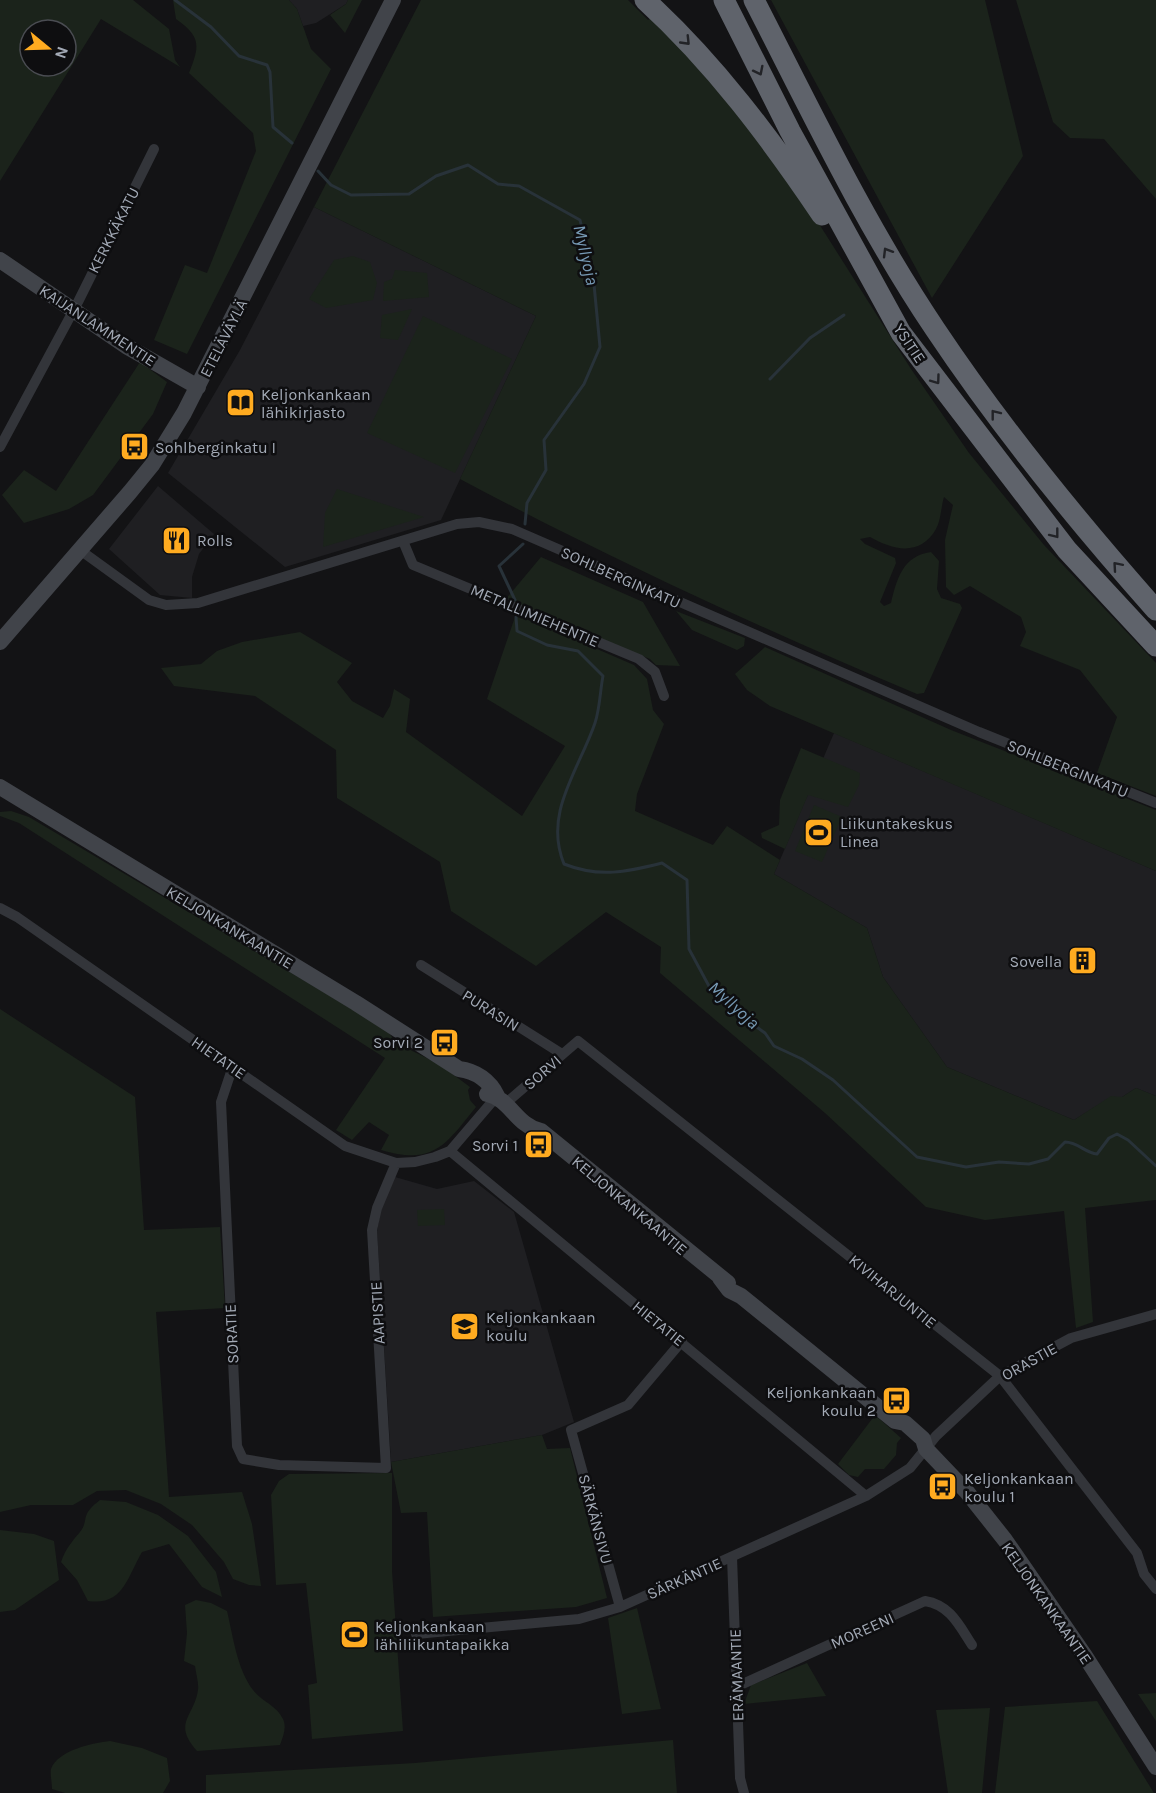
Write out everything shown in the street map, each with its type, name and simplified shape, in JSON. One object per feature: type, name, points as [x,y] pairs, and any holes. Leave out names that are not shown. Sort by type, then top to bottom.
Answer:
[{"type":"highway","points":[[645,0],[702,58],[766,133],[902,333]]},
{"type":"highway","name":"YSITIE","points":[[723,0],[790,132],[902,333],[1068,550],[1156,646]]},
{"type":"highway","name":"YSITIE","points":[[754,0],[843,175],[934,328],[984,399],[1086,529],[1156,610]]},
{"type":"main road","name":"ETELÄVÄYLÄ","points":[[0,642],[152,465],[198,387],[393,0]]},
{"type":"main road","name":"KAIJANLAMMENTIE","points":[[0,260],[73,311],[198,387]]},
{"type":"main road","name":"KELJONKANKAANTIE","points":[[0,788],[356,1003],[459,1069],[465,1078],[486,1094],[517,1105],[537,1121],[541,1131],[720,1278],[729,1290],[741,1296],[895,1421],[899,1431],[916,1446],[926,1449],[966,1492],[1005,1540],[1156,1767]]},
{"type":"street","name":"KERKKÄKATU","points":[[0,447],[73,311],[154,149]]},
{"type":"street","name":"SOHLBERGINKATU","points":[[80,550],[149,600],[179,606],[198,603],[457,524],[479,522],[512,529],[979,732],[1156,803]]},
{"type":"street","name":"METALLIMIEHENTIE","points":[[402,541],[413,565],[637,658],[655,672],[664,696]]},
{"type":"street","name":"HIETATIE","points":[[0,908],[233,1066],[345,1146],[396,1163],[415,1162],[450,1151],[682,1341],[866,1496]]},
{"type":"street","name":"PURASIN","points":[[421,965],[562,1054]]},
{"type":"street","name":"SORVI","points":[[502,1100],[578,1041]]},
{"type":"street","name":"KIVIHARJUNTIE","points":[[578,1041],[1000,1376],[1137,1553],[1144,1574],[1156,1589]]},
{"type":"street","name":"SORATIE","points":[[233,1066],[221,1102],[237,1446],[240,1455],[254,1462],[279,1465],[386,1468]]},
{"type":"street","points":[[450,1151],[502,1100]]},
{"type":"street","name":"AAPISTIE","points":[[386,1468],[372,1230],[376,1208],[396,1163]]},
{"type":"street","name":"ORASTIE","points":[[926,1449],[1000,1376],[1071,1338],[1156,1314]]},
{"type":"street","name":"SÄRKÄNSIVU","points":[[620,1607],[571,1430],[628,1405],[682,1341]]},
{"type":"street","name":"SÄRKÄNTIE","points":[[416,1634],[579,1619],[620,1607],[866,1496],[910,1468],[926,1449]]},
{"type":"street","name":"ERÄMAANTIE","points":[[732,1557],[736,1687],[741,1778],[744,1793]]},
{"type":"street","name":"MOREENI","points":[[736,1687],[925,1601],[937,1603],[948,1610],[972,1645]]},
{"type":"shaded area","points":[[0,0],[133,0],[169,29],[175,60],[180,67],[101,19],[78,56],[78,18],[18,18],[18,78],[64,78],[0,181]]},
{"type":"shaded area","points":[[173,0],[289,0],[297,9],[311,49],[331,69],[187,354],[154,340],[185,265],[207,273],[256,151],[253,133],[189,73],[195,55],[196,42],[190,31],[176,19]]},
{"type":"shaded area","points":[[289,0],[348,0],[346,4],[316,23],[303,26],[297,9]]},
{"type":"shaded area","points":[[348,0],[362,0],[345,33],[330,15]]},
{"type":"shaded area","points":[[421,0],[628,0],[648,20],[653,16],[783,167],[911,369],[969,453],[1044,545],[1156,663],[1156,796],[1097,773],[1117,717],[1080,670],[1020,646],[1026,632],[1021,617],[970,586],[954,595],[946,587],[945,540],[953,505],[944,497],[938,525],[930,538],[922,544],[897,548],[870,537],[860,539],[865,544],[895,558],[896,563],[880,602],[884,606],[891,603],[899,577],[908,563],[921,554],[931,552],[939,561],[937,589],[941,598],[960,604],[962,608],[924,693],[917,694],[686,592],[460,479],[536,316],[314,207]]},
{"type":"shaded area","points":[[771,0],[985,0],[1023,156],[932,298]]},
{"type":"shaded area","points":[[1016,0],[1156,0],[1156,199],[1104,139],[1070,138],[1053,122]]},
{"type":"shaded area","points":[[314,207],[536,316],[441,520],[285,567],[168,473],[240,350]]},
{"type":"shaded area","points":[[353,256],[370,262],[377,283],[373,300],[326,308],[309,299],[334,260]]},
{"type":"shaded area","points":[[395,270],[427,273],[429,297],[383,301],[384,282],[392,279]]},
{"type":"shaded area","points":[[412,309],[398,340],[380,338],[382,315]]},
{"type":"shaded area","points":[[423,316],[512,359],[455,473],[367,433]]},
{"type":"shaded area","points":[[140,362],[167,382],[153,414],[93,495],[69,509],[24,523],[2,495],[24,470],[56,491]]},
{"type":"shaded area","points":[[158,486],[214,534],[199,554],[192,577],[192,598],[160,595],[109,549]]},
{"type":"shaded area","points":[[337,489],[424,517],[323,547],[325,513]]},
{"type":"shaded area","points":[[541,557],[643,602],[680,666],[656,665],[650,659],[505,600]]},
{"type":"shaded area","points":[[676,611],[745,638],[744,646],[737,650],[692,630]]},
{"type":"shaded area","points":[[516,614],[634,665],[647,679],[653,710],[664,724],[637,794],[635,811],[713,845],[727,826],[780,860],[774,874],[867,928],[883,977],[947,1067],[1074,1120],[1111,1096],[1122,1097],[1136,1088],[1156,1096],[1156,1200],[1085,1208],[1093,1322],[1076,1328],[1064,1211],[985,1220],[926,1207],[825,1113],[660,973],[661,947],[606,912],[536,966],[451,911],[440,862],[337,798],[336,750],[255,696],[174,686],[161,668],[201,664],[217,651],[242,642],[300,632],[352,663],[337,682],[352,701],[383,718],[390,706],[394,689],[410,699],[406,732],[522,816],[565,746],[487,699]]},
{"type":"shaded area","points":[[765,647],[951,730],[1156,810],[1156,871],[770,706],[747,690],[735,674]]},
{"type":"shaded area","points":[[834,733],[1156,871],[1156,1096],[1136,1088],[1122,1097],[1111,1097],[1074,1120],[947,1067],[883,977],[867,928],[774,874]]},
{"type":"shaded area","points":[[801,748],[860,773],[859,785],[848,807],[808,795],[785,849],[762,838],[761,833],[779,825],[780,800]]},
{"type":"shaded area","name":"Liikuntakeskus Linea","points":[[814,805],[842,817],[822,862],[795,851]]},
{"type":"shaded area","points":[[11,811],[29,817],[387,1030],[396,1043],[439,1064],[470,1087],[468,1090],[470,1100],[476,1107],[447,1141],[426,1153],[414,1155],[381,1150],[389,1135],[369,1122],[352,1140],[336,1130],[385,1058],[19,823],[0,816],[0,812]]},
{"type":"shaded area","points":[[0,1009],[135,1097],[144,1230],[220,1227],[225,1308],[156,1312],[169,1497],[242,1492],[252,1524],[261,1586],[249,1585],[233,1579],[224,1562],[192,1525],[161,1504],[126,1490],[97,1491],[73,1505],[31,1505],[0,1512]]},
{"type":"shaded area","name":"Keljonkankaan koulu","points":[[395,1177],[437,1189],[474,1181],[514,1212],[574,1422],[542,1435],[391,1462],[377,1231],[381,1208]]},
{"type":"shaded area","points":[[444,1209],[445,1225],[418,1226],[417,1210]]},
{"type":"shaded area","points":[[875,1415],[901,1438],[897,1443],[896,1455],[884,1469],[865,1469],[858,1477],[849,1475],[838,1464]]},
{"type":"shaded area","points":[[542,1435],[547,1449],[570,1448],[607,1598],[576,1607],[433,1617],[427,1512],[401,1513],[391,1462]]},
{"type":"shaded area","name":"Keljonkankaan lähiliikuntapaikka","points":[[392,1473],[392,1571],[403,1731],[312,1739],[308,1685],[317,1683],[306,1583],[276,1585],[271,1495],[279,1481],[289,1474]]},
{"type":"shaded area","points":[[100,1500],[126,1502],[158,1515],[188,1536],[216,1572],[222,1597],[202,1587],[169,1544],[142,1552],[128,1580],[117,1595],[100,1601],[88,1601],[77,1580],[61,1562],[67,1549],[83,1528],[89,1510]]},
{"type":"shaded area","points":[[0,1530],[34,1534],[54,1541],[59,1580],[15,1610],[0,1612]]},
{"type":"shaded area","points":[[196,1600],[211,1603],[227,1611],[236,1652],[248,1682],[256,1694],[276,1710],[283,1719],[285,1729],[280,1745],[197,1751],[190,1741],[185,1727],[196,1699],[198,1687],[195,1666],[184,1661],[187,1633],[185,1605]]},
{"type":"shaded area","points":[[637,1608],[661,1709],[622,1714],[608,1618]]},
{"type":"shaded area","points":[[807,1663],[826,1696],[744,1704],[751,1685]]},
{"type":"shaded area","points":[[1156,1693],[1156,1721],[1138,1694]]},
{"type":"shaded area","points":[[1097,1701],[1154,1793],[995,1793],[1005,1707]]},
{"type":"shaded area","points":[[990,1708],[982,1793],[948,1793],[936,1710]]},
{"type":"shaded area","points":[[673,1740],[677,1793],[206,1793],[206,1775],[415,1763]]},
{"type":"shaded area","points":[[110,1741],[142,1748],[167,1758],[170,1781],[163,1793],[65,1793],[52,1789],[51,1769],[61,1757],[86,1746]]},
{"type":"waterway","name":"Myllyoja","points":[[175,0],[211,27],[239,56],[267,65],[270,72],[273,127],[292,143]]},
{"type":"waterway","name":"Myllyoja","points":[[318,171],[331,185],[351,195],[409,194],[436,176],[468,165],[498,184],[519,186],[580,220],[593,274],[600,347],[584,384],[544,440],[546,470],[527,503],[525,524]]},
{"type":"waterway","points":[[770,379],[810,338],[844,315]]},
{"type":"waterway","name":"Myllyoja","points":[[515,600],[499,566],[523,544]]},
{"type":"waterway","name":"Myllyoja","points":[[516,617],[517,631],[547,645],[578,651],[603,676],[595,723],[560,809],[559,845],[564,864],[589,871],[613,872],[662,863],[687,880],[689,949],[710,988],[723,1002],[765,1033],[774,1046],[802,1059],[833,1080],[917,1157],[966,1167],[999,1162],[1029,1164],[1048,1159],[1065,1142],[1097,1154],[1109,1138],[1117,1134],[1128,1140],[1156,1166]]},
{"type":"place","name":"Keljonkankaan lähikirjasto","points":[[240,403]]},
{"type":"place","name":"Sohlberginkatu I","points":[[134,447]]},
{"type":"place","name":"Rolls","points":[[176,540]]},
{"type":"place","name":"Liikuntakeskus Linea","points":[[819,832]]},
{"type":"place","name":"Sovella","points":[[1083,961]]},
{"type":"place","name":"Sorvi 2","points":[[444,1042]]},
{"type":"place","name":"Sorvi 1","points":[[539,1145]]},
{"type":"place","name":"Keljonkankaan koulu","points":[[465,1326]]},
{"type":"place","name":"Keljonkankaan koulu 2","points":[[897,1401]]},
{"type":"place","name":"Keljonkankaan koulu 1","points":[[943,1487]]},
{"type":"place","name":"Keljonkankaan lähiliikuntapaikka","points":[[354,1635]]}]
